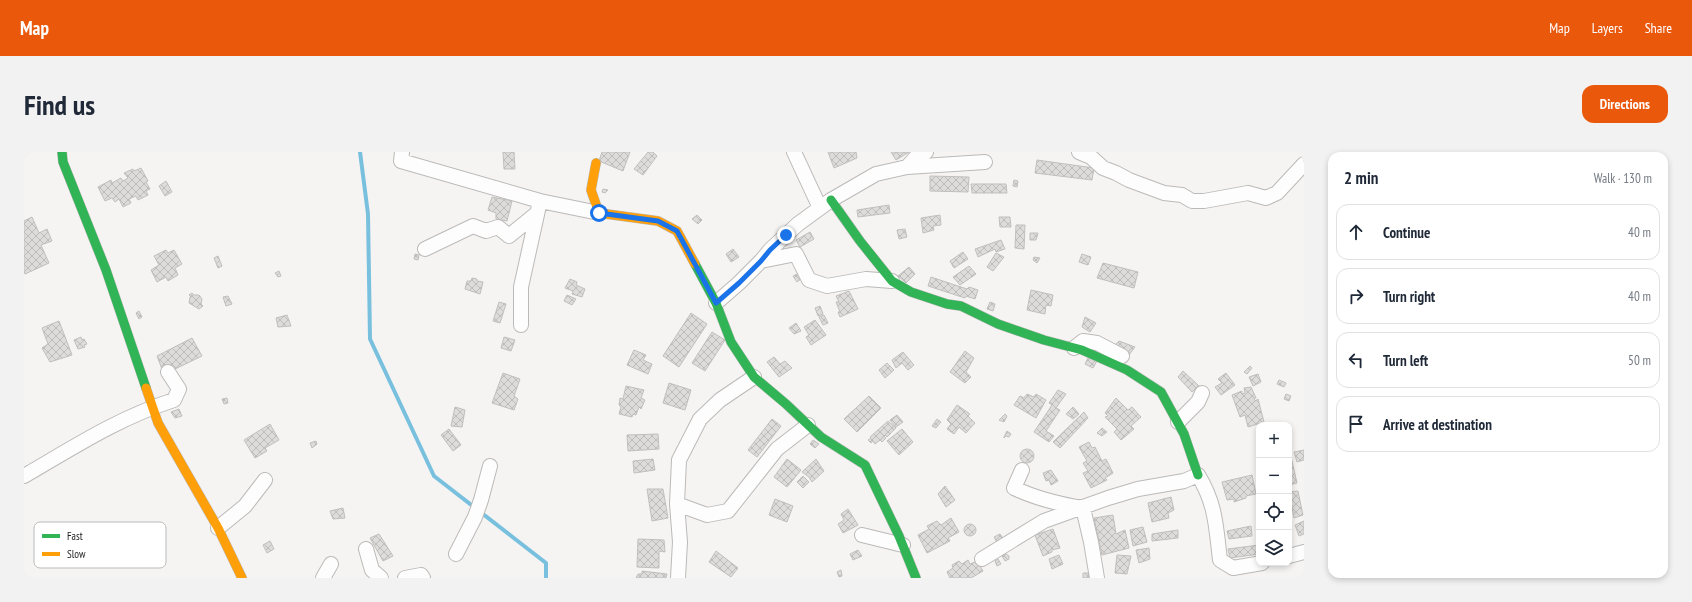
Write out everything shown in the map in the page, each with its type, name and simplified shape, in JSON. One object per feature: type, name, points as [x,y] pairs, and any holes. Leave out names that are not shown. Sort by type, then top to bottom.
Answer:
[{"type":"street","points":[[62,152],[63,162],[106,270],[158,423],[218,528],[242,578]]},
{"type":"street","points":[[402,152],[401,161],[538,207],[658,221],[677,231],[716,303],[731,342],[754,377],[821,437],[866,465],[903,545],[916,578]]},
{"type":"street","points":[[794,152],[826,204],[860,241],[892,281],[912,292],[947,304],[961,306],[998,324],[1044,340],[1074,348],[1127,370],[1161,392],[1184,434],[1198,475],[1215,514],[1220,560],[1233,568],[1256,564]]},
{"type":"street","points":[[907,167],[916,157],[926,152]]},
{"type":"street","points":[[1079,152],[1091,157],[1103,168],[1129,180],[1164,193],[1182,194],[1192,201],[1204,201],[1248,193],[1266,198],[1277,193],[1304,164]]},
{"type":"street","points":[[716,303],[739,283],[781,239],[826,204],[876,174],[907,167],[985,162]]},
{"type":"street","points":[[596,163],[591,190],[599,213]]},
{"type":"street","points":[[425,249],[473,226],[486,231],[498,227],[508,236],[538,207]]},
{"type":"street","points":[[521,325],[521,287],[538,207]]},
{"type":"street","points":[[761,261],[798,251],[809,280],[827,286],[866,279],[892,281]]},
{"type":"street","points":[[1074,348],[1083,341],[1097,343],[1122,356]]},
{"type":"street","points":[[24,476],[113,424],[152,407],[174,400],[179,389],[168,372]]},
{"type":"street","points":[[678,578],[680,542],[677,504],[679,460],[700,419],[720,400],[754,377]]},
{"type":"street","points":[[1178,422],[1198,402],[1202,392]]},
{"type":"street","points":[[677,504],[707,515],[728,511],[777,449],[808,424]]},
{"type":"street","points":[[456,554],[481,500],[490,466]]},
{"type":"street","points":[[1022,470],[1014,488],[1036,498],[1057,504],[1083,508]]},
{"type":"street","points":[[982,559],[1044,522],[1108,498],[1138,489],[1184,481],[1198,475]]},
{"type":"street","points":[[218,528],[245,506],[265,480]]},
{"type":"street","points":[[1083,508],[1097,578]]},
{"type":"street","points":[[862,536],[903,545]]},
{"type":"street","points":[[366,549],[372,570],[381,578]]},
{"type":"street","points":[[1292,555],[1304,552]]},
{"type":"street","points":[[323,578],[331,564]]},
{"type":"street","points":[[406,578],[421,575],[423,578]]},
{"type":"building","points":[[503,152],[514,152],[515,169],[504,169]]},
{"type":"building","points":[[602,152],[630,152],[623,171],[599,161]]},
{"type":"building","points":[[648,152],[653,152],[657,156],[643,175],[634,169]]},
{"type":"building","points":[[828,152],[856,152],[857,158],[834,168]]},
{"type":"building","points":[[891,152],[909,152],[896,160]]},
{"type":"building","points":[[1037,160],[1094,168],[1092,180],[1035,173]]},
{"type":"building","points":[[141,168],[148,181],[146,182],[150,189],[146,191],[148,195],[138,200],[136,196],[129,199],[131,203],[123,207],[119,199],[115,202],[112,198],[105,201],[98,187],[111,180],[112,183],[121,178],[123,181],[128,178],[124,173],[133,169],[134,171]]},
{"type":"building","points":[[930,176],[969,177],[968,192],[930,191]]},
{"type":"building","points":[[1014,180],[1018,181],[1017,187],[1013,186]]},
{"type":"building","points":[[166,181],[172,192],[165,196],[159,186]]},
{"type":"building","points":[[971,184],[1006,184],[1007,193],[972,193]]},
{"type":"building","points":[[603,189],[608,190],[605,193],[602,192]]},
{"type":"building","points":[[492,197],[512,201],[507,221],[496,219],[496,213],[488,210]]},
{"type":"building","points":[[889,205],[890,213],[858,217],[857,210]]},
{"type":"building","points":[[697,215],[702,220],[698,224],[692,219]]},
{"type":"building","points":[[940,215],[941,225],[933,226],[934,230],[923,233],[921,218]]},
{"type":"building","points":[[32,217],[39,233],[47,229],[52,241],[41,245],[49,263],[25,274],[24,221]]},
{"type":"building","points":[[999,217],[1010,217],[1011,227],[1000,227]]},
{"type":"building","points":[[1016,225],[1025,225],[1024,249],[1015,248]]},
{"type":"building","points":[[905,229],[907,237],[899,239],[897,230]]},
{"type":"building","points":[[810,232],[814,239],[800,247],[796,240]]},
{"type":"building","points":[[1030,233],[1038,233],[1036,240],[1030,240]]},
{"type":"building","points":[[1001,240],[1005,249],[996,252],[995,249],[978,257],[975,249]]},
{"type":"building","points":[[733,249],[739,257],[731,262],[726,254]]},
{"type":"building","points":[[166,250],[168,253],[174,250],[182,264],[175,268],[178,275],[168,281],[166,277],[157,282],[151,270],[159,265],[154,256]]},
{"type":"building","points":[[963,252],[968,259],[954,268],[950,261]]},
{"type":"building","points":[[996,253],[1004,257],[993,271],[987,267]]},
{"type":"building","points":[[415,254],[419,255],[418,260],[414,259]]},
{"type":"building","points":[[1082,254],[1091,257],[1088,265],[1079,262]]},
{"type":"building","points":[[218,256],[222,266],[218,268],[214,258]]},
{"type":"building","points":[[1034,257],[1040,258],[1037,263],[1033,260]]},
{"type":"building","points":[[1103,263],[1138,272],[1134,288],[1097,278]]},
{"type":"building","points":[[969,266],[976,274],[960,285],[953,277]]},
{"type":"building","points":[[909,267],[915,274],[906,283],[898,276]]},
{"type":"building","points":[[279,271],[281,276],[278,277],[275,273]]},
{"type":"building","points":[[797,274],[801,279],[797,282],[793,276]]},
{"type":"building","points":[[931,277],[967,289],[969,287],[978,290],[975,299],[966,296],[965,298],[928,286]]},
{"type":"building","points":[[472,278],[483,282],[480,294],[465,289],[467,281],[471,281]]},
{"type":"building","points":[[570,279],[577,282],[576,285],[585,289],[582,297],[572,294],[573,291],[565,288]]},
{"type":"building","points":[[1031,290],[1053,295],[1051,306],[1046,305],[1045,314],[1027,310]]},
{"type":"building","points":[[849,291],[858,309],[840,317],[838,312],[840,312],[836,302],[839,302],[836,296]]},
{"type":"building","points":[[192,293],[194,295],[199,295],[202,299],[201,304],[203,306],[199,309],[189,303],[191,297],[189,295]]},
{"type":"building","points":[[567,295],[576,299],[572,305],[564,301]]},
{"type":"building","points":[[228,296],[232,304],[226,306],[223,297]]},
{"type":"building","points":[[499,302],[506,304],[500,323],[493,321]]},
{"type":"building","points":[[990,302],[995,304],[993,311],[987,309]]},
{"type":"building","points":[[820,306],[823,314],[818,316],[815,308]]},
{"type":"building","points":[[139,311],[142,317],[139,319],[136,313]]},
{"type":"building","points":[[691,313],[707,324],[679,367],[663,356]]},
{"type":"building","points":[[287,315],[291,326],[278,327],[276,318]]},
{"type":"building","points":[[824,315],[828,323],[823,325],[819,317]]},
{"type":"building","points":[[1085,317],[1096,323],[1090,332],[1082,327]]},
{"type":"building","points":[[815,320],[826,335],[811,345],[806,337],[809,335],[804,327]]},
{"type":"building","points":[[59,321],[72,355],[50,362],[42,348],[48,344],[42,328]]},
{"type":"building","points":[[796,323],[801,331],[794,334],[789,328]]},
{"type":"building","points":[[712,332],[725,340],[705,371],[692,363]]},
{"type":"building","points":[[81,337],[87,344],[84,345],[85,347],[78,349],[74,340]]},
{"type":"building","points":[[504,337],[515,340],[511,351],[501,348]]},
{"type":"building","points":[[192,338],[202,356],[173,370],[171,365],[162,369],[157,356]]},
{"type":"building","points":[[1119,341],[1135,347],[1129,355],[1111,347],[1114,343],[1115,345]]},
{"type":"building","points":[[634,350],[646,355],[643,360],[652,364],[648,374],[627,365]]},
{"type":"building","points":[[965,351],[974,358],[966,372],[971,377],[965,383],[950,372]]},
{"type":"building","points":[[903,352],[914,365],[908,370],[902,363],[896,368],[892,360]]},
{"type":"building","points":[[1089,356],[1098,359],[1093,368],[1085,364]]},
{"type":"building","points":[[774,357],[780,364],[785,361],[792,368],[779,377],[767,362]]},
{"type":"building","points":[[887,363],[894,370],[885,378],[879,370]]},
{"type":"building","points":[[1250,366],[1252,368],[1247,374],[1244,372]]},
{"type":"building","points":[[1183,371],[1199,386],[1192,392],[1178,377]]},
{"type":"building","points":[[503,373],[520,379],[514,396],[518,399],[514,410],[492,403]]},
{"type":"building","points":[[1226,373],[1235,385],[1221,395],[1215,387],[1222,383],[1218,379]]},
{"type":"building","points":[[1258,374],[1261,382],[1253,386],[1249,377]]},
{"type":"building","points":[[1279,380],[1286,383],[1284,387],[1277,384]]},
{"type":"building","points":[[669,383],[691,390],[685,410],[663,403]]},
{"type":"building","points":[[626,386],[644,390],[641,398],[645,400],[641,409],[639,407],[636,415],[633,414],[632,417],[619,414],[621,407],[619,405],[620,398],[623,399]]},
{"type":"building","points":[[1251,387],[1256,398],[1254,398],[1255,401],[1258,399],[1264,422],[1256,422],[1256,424],[1248,427],[1245,415],[1240,417],[1232,395],[1242,391],[1242,394],[1245,393],[1244,388]]},
{"type":"building","points":[[1058,390],[1066,394],[1056,408],[1060,410],[1046,431],[1054,436],[1049,442],[1034,432],[1052,405],[1049,403]]},
{"type":"building","points":[[1027,394],[1034,397],[1036,394],[1046,400],[1036,418],[1014,405],[1020,396],[1024,398]]},
{"type":"building","points":[[1286,394],[1291,396],[1289,401],[1284,399]]},
{"type":"building","points":[[869,396],[881,408],[857,432],[844,419]]},
{"type":"building","points":[[227,398],[228,403],[224,404],[222,399]]},
{"type":"building","points":[[1116,398],[1128,410],[1132,407],[1141,417],[1131,426],[1134,429],[1121,440],[1114,432],[1117,429],[1105,417],[1108,416],[1105,413]]},
{"type":"building","points":[[957,405],[970,414],[968,416],[975,423],[966,433],[959,427],[954,434],[947,429],[951,424],[947,420]]},
{"type":"building","points":[[455,407],[465,410],[462,427],[451,426]]},
{"type":"building","points":[[1073,407],[1079,414],[1073,419],[1066,414]]},
{"type":"building","points":[[179,409],[182,416],[175,418],[171,412]]},
{"type":"building","points":[[1084,412],[1088,418],[1060,448],[1053,442]]},
{"type":"building","points":[[1005,414],[1007,416],[1004,422],[999,420]]},
{"type":"building","points":[[897,415],[903,422],[896,427],[890,420]]},
{"type":"building","points":[[772,419],[781,426],[757,457],[748,450]]},
{"type":"building","points":[[937,419],[941,422],[936,428],[932,426]]},
{"type":"building","points":[[888,421],[896,428],[887,437],[885,435],[884,436],[886,438],[882,442],[880,440],[875,444],[873,441],[871,443],[868,440],[871,438],[870,437]]},
{"type":"building","points":[[270,424],[279,440],[265,448],[267,451],[255,458],[244,440]]},
{"type":"building","points":[[1102,428],[1107,432],[1102,436],[1097,433]]},
{"type":"building","points":[[449,429],[461,445],[453,451],[441,435]]},
{"type":"building","points":[[902,429],[913,442],[899,455],[887,441]]},
{"type":"building","points":[[1007,431],[1011,434],[1009,437],[1006,436],[1004,438],[1004,437]]},
{"type":"building","points":[[658,434],[659,449],[628,451],[627,435]]},
{"type":"building","points":[[813,440],[819,444],[815,448],[810,444]]},
{"type":"building","points":[[316,441],[317,444],[312,448],[310,443]]},
{"type":"building","points":[[1089,442],[1092,448],[1095,447],[1102,461],[1106,459],[1113,473],[1105,478],[1107,480],[1091,488],[1083,473],[1088,471],[1083,463],[1087,461],[1079,447]]},
{"type":"building","points":[[1024,449],[1030,449],[1034,453],[1034,459],[1030,463],[1024,463],[1020,459],[1020,453]]},
{"type":"building","points":[[1304,450],[1304,460],[1297,462],[1294,452]]},
{"type":"building","points":[[653,459],[655,470],[634,473],[633,461]]},
{"type":"building","points":[[787,459],[801,470],[787,487],[774,477]]},
{"type":"building","points":[[816,459],[824,471],[812,482],[809,477],[802,472]]},
{"type":"building","points":[[1292,461],[1297,483],[1292,484]]},
{"type":"building","points":[[1051,470],[1058,481],[1051,485],[1049,480],[1046,481],[1043,473]]},
{"type":"building","points":[[1252,475],[1256,494],[1246,496],[1246,498],[1234,502],[1234,499],[1227,500],[1222,482]]},
{"type":"building","points":[[803,476],[809,482],[803,488],[797,482]]},
{"type":"building","points":[[945,486],[955,500],[946,507],[938,494]]},
{"type":"building","points":[[647,489],[663,489],[668,518],[652,521]]},
{"type":"building","points":[[1298,491],[1303,515],[1294,518],[1292,508],[1292,492]]},
{"type":"building","points":[[1171,497],[1174,510],[1168,513],[1169,518],[1152,522],[1148,503]]},
{"type":"building","points":[[775,499],[793,506],[787,522],[769,515]]},
{"type":"building","points":[[343,508],[345,518],[333,519],[330,511]]},
{"type":"building","points":[[848,509],[858,525],[843,533],[838,524],[844,520],[841,514]]},
{"type":"building","points":[[1113,515],[1116,534],[1125,530],[1129,548],[1102,555],[1094,518]]},
{"type":"building","points":[[951,518],[959,532],[948,538],[950,541],[927,553],[918,535],[929,529],[927,526],[937,521],[941,525]]},
{"type":"building","points":[[1304,521],[1304,534],[1299,536],[1295,525]]},
{"type":"building","points":[[972,524],[975,525],[975,535],[968,536],[965,535],[964,528],[965,525]]},
{"type":"building","points":[[1251,526],[1252,536],[1229,539],[1227,531]]},
{"type":"building","points":[[1143,527],[1147,542],[1133,546],[1130,530]]},
{"type":"building","points":[[1053,529],[1060,548],[1052,550],[1052,552],[1043,556],[1035,535]]},
{"type":"building","points":[[1178,530],[1178,538],[1152,541],[1152,534]]},
{"type":"building","points":[[379,534],[393,556],[383,561],[370,538]]},
{"type":"building","points":[[1000,534],[1004,540],[998,544],[994,537]]},
{"type":"building","points":[[638,539],[664,540],[665,552],[659,551],[659,568],[637,567]]},
{"type":"building","points":[[270,541],[274,549],[267,553],[263,545]]},
{"type":"building","points":[[1256,545],[1256,554],[1230,558],[1228,549]]},
{"type":"building","points":[[1149,548],[1150,559],[1139,563],[1136,550]]},
{"type":"building","points":[[858,550],[862,556],[853,560],[850,554]]},
{"type":"building","points":[[716,551],[738,568],[731,577],[709,562]]},
{"type":"building","points":[[1006,554],[1009,556],[1009,559],[1005,561],[1002,556]]},
{"type":"building","points":[[1059,555],[1063,564],[1052,569],[1049,559]]},
{"type":"building","points":[[1117,555],[1131,556],[1127,574],[1115,573]]},
{"type":"building","points":[[998,559],[1001,564],[997,566],[995,561]]},
{"type":"building","points":[[968,560],[970,564],[977,561],[983,571],[971,578],[950,578],[947,572],[953,568],[952,565],[959,561],[962,564]]},
{"type":"building","points":[[841,570],[842,576],[839,577],[837,572]]},
{"type":"building","points":[[642,571],[667,574],[666,578],[636,578],[638,574],[642,574]]},
{"type":"building","points":[[1083,573],[1089,573],[1088,576],[1091,578],[1083,578]]},
{"type":"waterway","points":[[360,152],[368,214],[370,339],[434,476],[546,563],[546,578]]},
{"type":"traffic: fast","points":[[62,152],[63,162],[106,270],[146,388]]},
{"type":"traffic: fast","points":[[831,200],[860,241],[892,281],[911,292],[947,304],[961,306],[998,324],[1044,340],[1082,350],[1127,370],[1161,392],[1184,434],[1198,475]]},
{"type":"traffic: fast","points":[[695,264],[716,303],[731,342],[754,377],[786,404],[821,437],[865,465],[899,536],[916,578]]},
{"type":"traffic: slow","points":[[596,163],[591,190],[599,213],[658,221],[677,231],[695,264]]},
{"type":"traffic: slow","points":[[146,388],[158,423],[218,528],[242,578]]},
{"type":"route","points":[[599,213],[658,221],[677,231],[716,303],[739,283],[786,235]]}]
